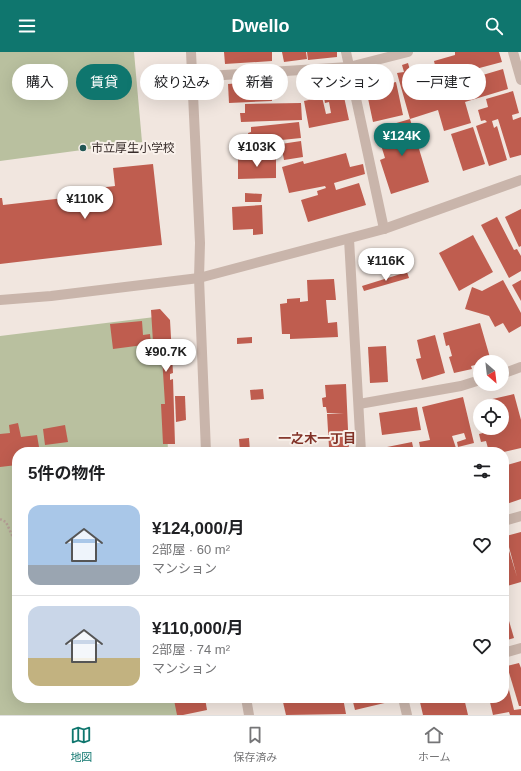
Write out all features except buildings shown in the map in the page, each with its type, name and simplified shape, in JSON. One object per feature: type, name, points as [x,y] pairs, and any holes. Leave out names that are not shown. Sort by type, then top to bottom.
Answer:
[{"type":"street","points":[[191,52],[191,64]]},
{"type":"street","points":[[346,52],[348,64]]},
{"type":"street","points":[[361,64],[408,52]]},
{"type":"street","points":[[513,52],[521,80]]},
{"type":"street","points":[[224,75],[296,70]]},
{"type":"street","points":[[193,100],[200,242],[199,278],[206,447]]},
{"type":"street","points":[[356,100],[384,229]]},
{"type":"street","points":[[0,300],[51,296],[199,278],[384,229],[521,180]]},
{"type":"street","points":[[349,239],[361,447]]},
{"type":"street","points":[[509,371],[521,367]]},
{"type":"street","points":[[359,404],[427,392],[473,382]]},
{"type":"street","points":[[509,520],[521,516]]},
{"type":"street","points":[[509,652],[521,648]]},
{"type":"street","points":[[247,703],[249,715]]},
{"type":"street","points":[[404,703],[407,715]]},
{"type":"path","points":[[0,519],[6,522],[12,535]]},
{"type":"green space","points":[[0,52],[134,52],[142,142],[0,161]]},
{"type":"green space","points":[[163,316],[168,447],[12,447],[12,703],[177,703],[178,715],[0,715],[0,336]]},
{"type":"place","name":"市立厚生小学校","points":[[83,148]]},
{"type":"district","name":"一之木一丁目","points":[[317,438]]}]
